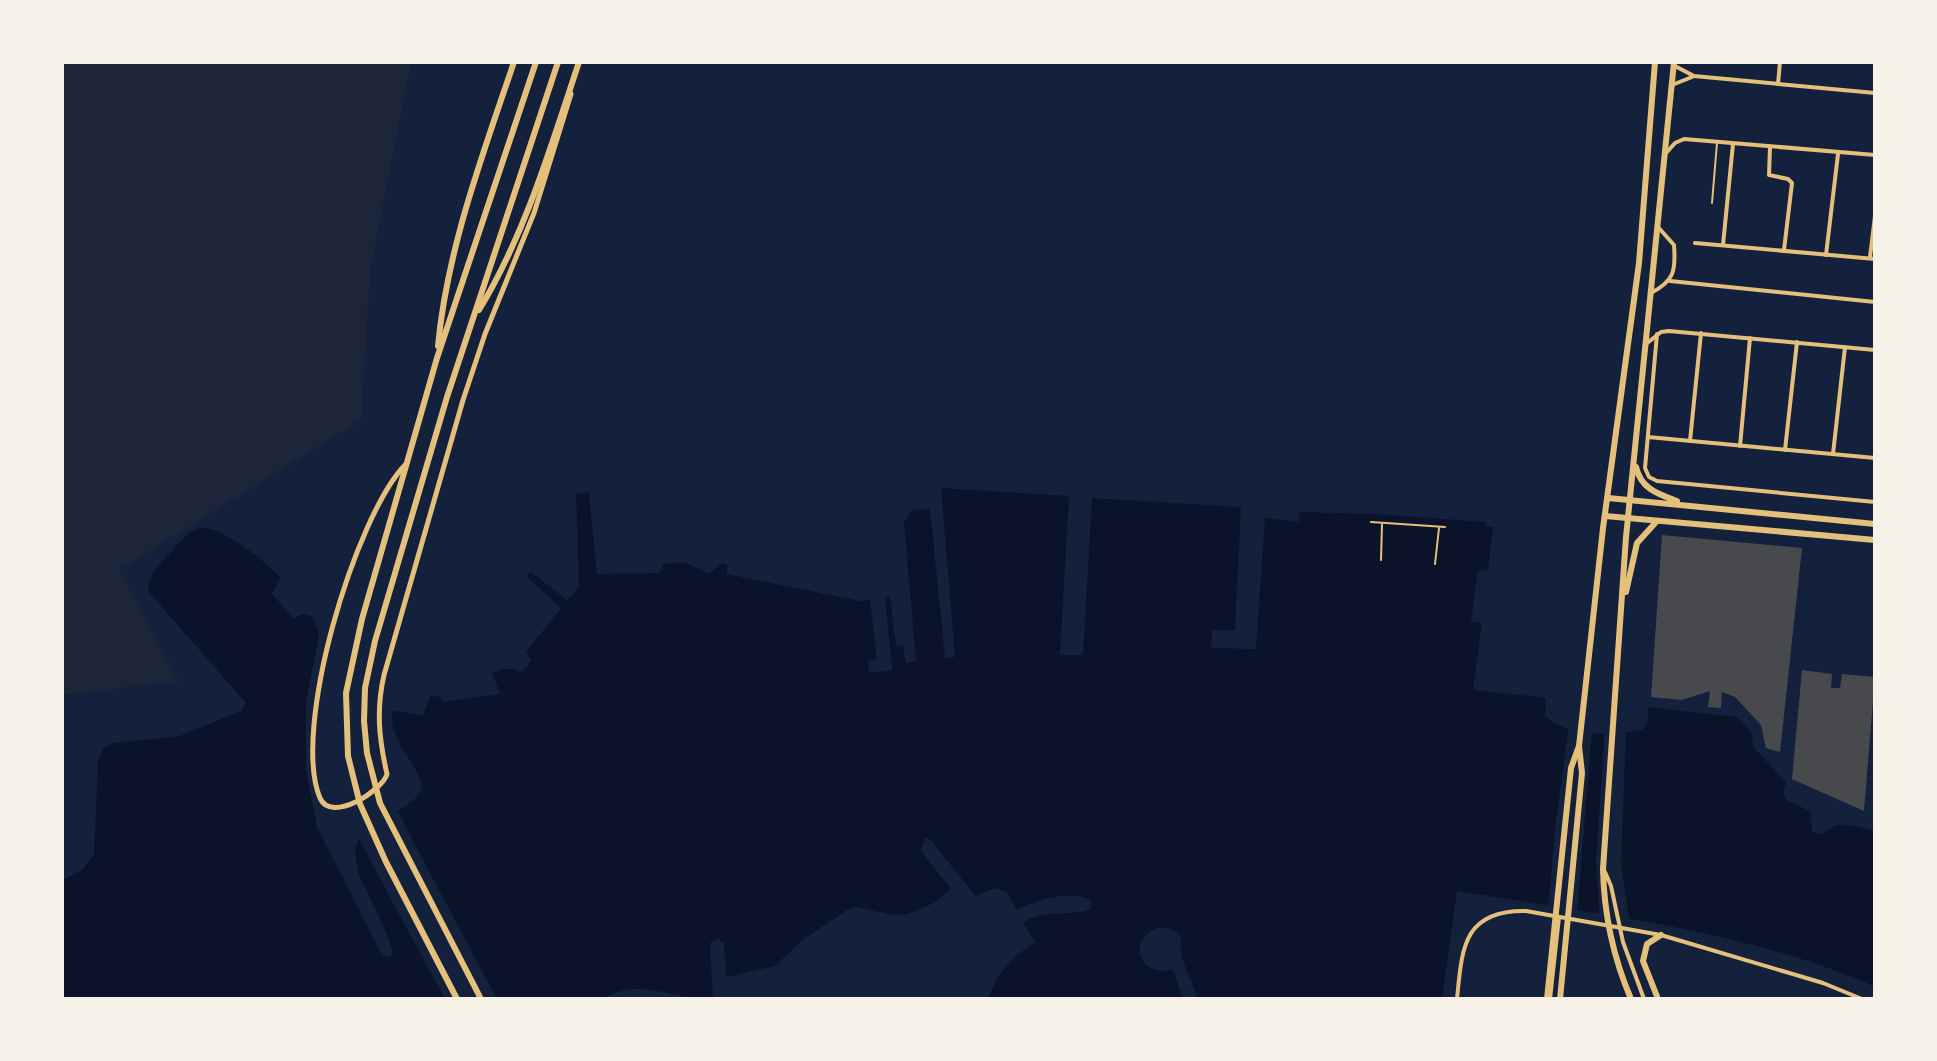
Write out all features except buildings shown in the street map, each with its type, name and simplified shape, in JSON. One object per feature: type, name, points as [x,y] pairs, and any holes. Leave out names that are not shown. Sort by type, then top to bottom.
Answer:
[{"type":"main road","points":[[437,358],[453,262],[514,62]]},
{"type":"main road","points":[[457,999],[372,835],[353,780],[346,740],[346,693],[362,619],[437,358],[536,62]]},
{"type":"main road","points":[[481,999],[394,835],[375,787],[366,745],[364,704],[369,664],[447,397],[558,62]]},
{"type":"main road","points":[[472,320],[512,246],[579,62]]},
{"type":"main road","points":[[1560,999],[1582,773],[1579,746],[1605,516],[1639,263],[1655,62]]},
{"type":"main road","points":[[1631,999],[1611,941],[1603,869],[1628,518],[1673,63]]},
{"type":"main road","points":[[1641,396],[1652,398]]},
{"type":"main road","points":[[1635,460],[1643,484],[1655,493],[1684,504]]},
{"type":"main road","points":[[1608,498],[1875,524]]},
{"type":"main road","points":[[1605,516],[1875,540]]},
{"type":"main road","points":[[1622,615],[1635,549],[1641,536],[1658,521]]},
{"type":"main road","points":[[1548,999],[1571,768],[1579,746]]},
{"type":"main road","points":[[1658,999],[1643,957],[1647,944],[1661,935]]},
{"type":"street","points":[[1778,84],[1780,62]]},
{"type":"street","points":[[1673,63],[1694,76],[1875,93]]},
{"type":"street","points":[[406,464],[387,488],[373,515],[343,599],[320,682],[313,726],[314,768],[320,798],[325,805],[334,809],[343,808],[385,780],[378,714],[386,666],[463,400],[485,334],[534,213],[565,119],[576,71]]},
{"type":"street","points":[[1672,85],[1694,76]]},
{"type":"street","points":[[1666,154],[1675,143],[1684,139],[1875,155]]},
{"type":"street","points":[[1723,246],[1733,144]]},
{"type":"street","points":[[1770,147],[1769,175],[1788,179],[1792,183],[1784,251]]},
{"type":"street","points":[[1826,255],[1838,153]]},
{"type":"street","points":[[1695,243],[1873,259],[1875,216]]},
{"type":"street","points":[[1658,227],[1672,240],[1675,248],[1670,281]]},
{"type":"street","points":[[1651,293],[1670,281],[1875,302]]},
{"type":"street","points":[[1646,344],[1657,334],[1669,331],[1875,350]]},
{"type":"street","points":[[1690,441],[1701,333]]},
{"type":"street","points":[[1657,334],[1645,468],[1649,477],[1657,481],[1875,502]]},
{"type":"street","points":[[1740,446],[1750,338]]},
{"type":"street","points":[[1785,450],[1797,342]]},
{"type":"street","points":[[1833,454],[1845,347]]},
{"type":"street","points":[[1648,437],[1875,458]]},
{"type":"street","points":[[1603,869],[1609,880],[1627,956],[1644,999]]},
{"type":"street","points":[[1457,999],[1466,939],[1475,927],[1498,913],[1510,911],[1661,935],[1823,983],[1862,999]]},
{"type":"street","points":[[1548,999],[1559,917]]},
{"type":"street","points":[[630,999],[639,999]]},
{"type":"lane","points":[[1712,203],[1717,142]]},
{"type":"path","points":[[1407,525],[1408,517]]},
{"type":"path","points":[[1371,522],[1445,527]]},
{"type":"path","points":[[1381,560],[1382,523]]},
{"type":"path","points":[[1435,564],[1439,527]]},
{"type":"shaded area","points":[[62,62],[411,62],[370,271],[361,420],[119,570],[178,681],[62,695]]},
{"type":"shaded area","points":[[941,488],[1069,496],[1060,655],[1083,655],[1092,498],[1241,507],[1235,630],[1212,630],[1211,648],[1256,649],[1265,518],[1298,522],[1300,512],[1486,522],[1485,527],[1493,527],[1488,571],[1478,569],[1471,622],[1482,623],[1473,690],[1546,698],[1545,716],[1566,728],[1592,733],[1643,729],[1648,720],[1648,707],[1737,717],[1750,730],[1754,748],[1786,782],[1783,793],[1786,800],[1810,811],[1812,832],[1822,833],[1845,825],[1875,831],[1875,987],[1826,967],[1723,938],[1616,916],[1457,891],[1442,999],[1197,999],[1183,961],[1179,935],[1161,927],[1143,940],[1140,953],[1146,965],[1161,971],[1173,970],[1183,999],[988,999],[1006,966],[1035,942],[1023,922],[1041,916],[1091,909],[1091,900],[1073,896],[1053,897],[1017,910],[1007,892],[995,888],[975,896],[931,840],[925,838],[921,851],[951,889],[934,903],[908,914],[892,915],[857,907],[847,910],[802,940],[775,966],[726,977],[724,943],[718,939],[710,943],[713,999],[635,989],[603,999],[62,999],[62,880],[81,871],[94,855],[98,760],[103,749],[113,743],[180,736],[241,711],[246,703],[148,591],[156,568],[195,530],[212,530],[245,547],[281,578],[272,593],[293,619],[301,614],[314,619],[319,635],[306,701],[306,769],[317,827],[382,955],[389,957],[393,954],[385,929],[358,873],[355,850],[359,838],[414,800],[422,789],[394,731],[393,710],[423,716],[430,696],[441,697],[442,702],[500,694],[492,673],[507,669],[522,672],[531,661],[526,652],[561,608],[526,576],[531,572],[567,600],[579,588],[576,494],[589,492],[597,574],[660,573],[662,565],[675,563],[710,573],[721,563],[727,564],[727,574],[860,601],[870,600],[877,659],[868,661],[869,673],[892,670],[885,597],[890,596],[896,646],[903,645],[906,663],[916,661],[904,522],[913,510],[930,509],[945,658],[955,657]]},
{"type":"pier","points":[[1569,724],[1592,728],[1577,915],[1548,910]]},
{"type":"pier","points":[[1626,728],[1621,864],[1630,925],[1600,919],[1596,861],[1605,729]]},
{"type":"pier","points":[[398,811],[497,999],[445,999],[393,903],[359,838]]}]
